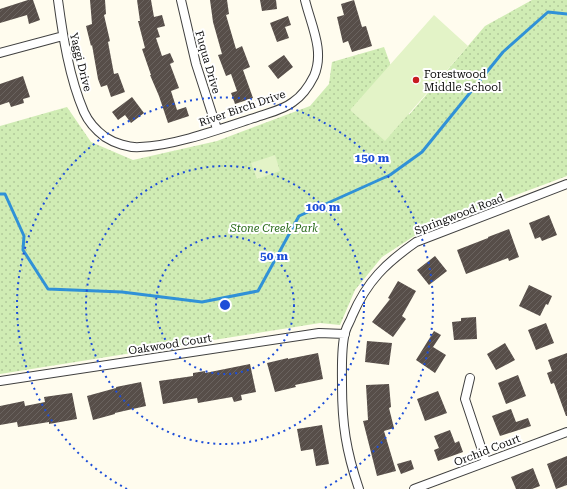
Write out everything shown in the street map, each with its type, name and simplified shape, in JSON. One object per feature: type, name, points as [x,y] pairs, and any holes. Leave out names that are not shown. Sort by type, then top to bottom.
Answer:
[{"type":"street","name":"Yaggi Drive","points":[[58,0],[63,36],[76,88],[84,112],[93,126]]},
{"type":"street","name":"Fuqua Drive","points":[[181,0],[196,64],[217,129]]},
{"type":"street","name":"River Birch Drive","points":[[93,126],[104,137],[112,141],[138,147],[167,143],[217,129],[280,109],[293,103],[304,92],[314,77],[317,67],[318,51],[316,37],[305,0]]},
{"type":"street","points":[[0,53],[63,36]]},
{"type":"street","name":"Springwood Road","points":[[359,489],[345,441],[342,412],[342,361],[344,334],[360,298],[377,274],[394,257],[416,242],[567,184]]},
{"type":"street","name":"Oakwood Court","points":[[0,381],[319,333],[344,334]]},
{"type":"street","points":[[470,378],[465,399],[486,462]]},
{"type":"street","name":"Orchid Court","points":[[414,489],[567,432]]},
{"type":"green space","name":"Stone Creek Park","points":[[532,0],[567,0],[567,176],[425,229],[382,257],[355,290],[340,325],[320,323],[0,374],[0,126],[67,107],[91,142],[133,160],[217,141],[310,106],[329,84],[332,62],[384,47],[409,115],[485,26]]},
{"type":"green space","points":[[434,15],[468,46],[385,141],[350,110]]},
{"type":"green space","points":[[275,155],[280,171],[257,179],[251,163]]},
{"type":"building","points":[[28,0],[33,0],[40,20],[29,24],[27,15],[0,23],[0,9]]},
{"type":"building","points":[[90,0],[105,0],[106,14],[104,15],[110,41],[108,42],[114,74],[118,73],[125,92],[111,97],[107,85],[101,87],[98,79],[92,45],[91,46],[86,26],[92,24]]},
{"type":"building","points":[[137,0],[151,0],[154,17],[162,15],[165,26],[157,28],[160,37],[156,38],[162,56],[170,53],[174,62],[170,64],[179,88],[171,91],[177,110],[186,107],[189,116],[168,123],[142,49],[145,48],[138,21],[140,21]]},
{"type":"building","points":[[210,0],[227,0],[229,14],[226,15],[236,49],[242,46],[250,67],[243,70],[253,98],[235,104],[231,93],[237,91],[231,74],[226,76],[218,55],[222,54],[213,22]]},
{"type":"building","points":[[260,0],[276,0],[277,9],[262,11]]},
{"type":"building","points":[[354,0],[362,27],[366,26],[372,46],[352,52],[348,41],[343,43],[337,17],[344,15],[341,4]]},
{"type":"building","points":[[288,16],[291,25],[285,27],[289,38],[277,42],[270,23]]},
{"type":"building","points":[[284,55],[293,67],[278,79],[268,66]]},
{"type":"building","points":[[23,76],[30,97],[23,99],[24,103],[11,107],[9,102],[0,105],[0,84]]},
{"type":"building","points":[[132,97],[144,113],[131,123],[125,115],[118,120],[112,112]]},
{"type":"building","points":[[549,215],[557,235],[542,241],[540,237],[535,239],[529,223]]},
{"type":"building","points":[[509,229],[519,257],[509,261],[508,258],[466,274],[457,250]]},
{"type":"building","points":[[435,256],[447,271],[429,285],[417,270]]},
{"type":"building","points":[[398,281],[416,291],[402,316],[406,319],[393,337],[372,322],[390,299],[388,298]]},
{"type":"building","points":[[529,285],[552,296],[548,305],[546,304],[540,316],[519,306]]},
{"type":"building","points":[[476,317],[477,339],[454,340],[452,322],[461,321],[461,318]]},
{"type":"building","points":[[546,323],[554,343],[536,350],[528,330]]},
{"type":"building","points":[[434,331],[441,335],[433,347],[446,355],[435,373],[416,360]]},
{"type":"building","points":[[367,341],[392,343],[389,365],[365,362]]},
{"type":"building","points":[[505,343],[515,360],[496,370],[487,354]]},
{"type":"building","points":[[318,353],[323,379],[295,385],[296,387],[275,392],[267,363]]},
{"type":"building","points":[[567,353],[566,416],[554,383],[551,384],[547,373],[552,371],[548,360]]},
{"type":"building","points":[[250,364],[256,392],[241,395],[242,400],[234,402],[232,397],[198,403],[197,398],[163,404],[159,381],[193,376],[193,373],[205,371],[205,373]]},
{"type":"building","points":[[518,375],[526,396],[506,404],[498,383]]},
{"type":"building","points":[[141,382],[146,406],[93,420],[87,396],[116,387]]},
{"type":"building","points":[[389,384],[391,407],[389,408],[394,428],[384,431],[396,471],[377,476],[363,421],[368,420],[366,385]]},
{"type":"building","points":[[438,391],[447,413],[425,421],[417,399]]},
{"type":"building","points":[[72,393],[77,419],[18,427],[17,422],[0,425],[0,406],[24,401],[25,406],[45,402],[44,397]]},
{"type":"building","points":[[511,409],[516,422],[528,418],[531,426],[500,436],[492,416]]},
{"type":"building","points":[[322,425],[329,464],[316,466],[313,449],[301,451],[297,429]]},
{"type":"building","points":[[450,430],[455,443],[459,441],[463,452],[438,461],[434,450],[439,448],[434,436]]},
{"type":"building","points":[[567,456],[567,485],[556,489],[547,464]]},
{"type":"building","points":[[411,460],[414,469],[401,474],[397,464]]},
{"type":"building","points":[[533,468],[540,486],[532,489],[516,489],[511,477]]},
{"type":"waterway","points":[[0,194],[5,194],[24,236],[23,250],[48,289],[122,292],[202,302],[258,291],[299,216],[390,175],[422,152],[503,52],[548,12],[567,14]]},
{"type":"place","name":"Forestwood Middle School","points":[[416,80]]}]
